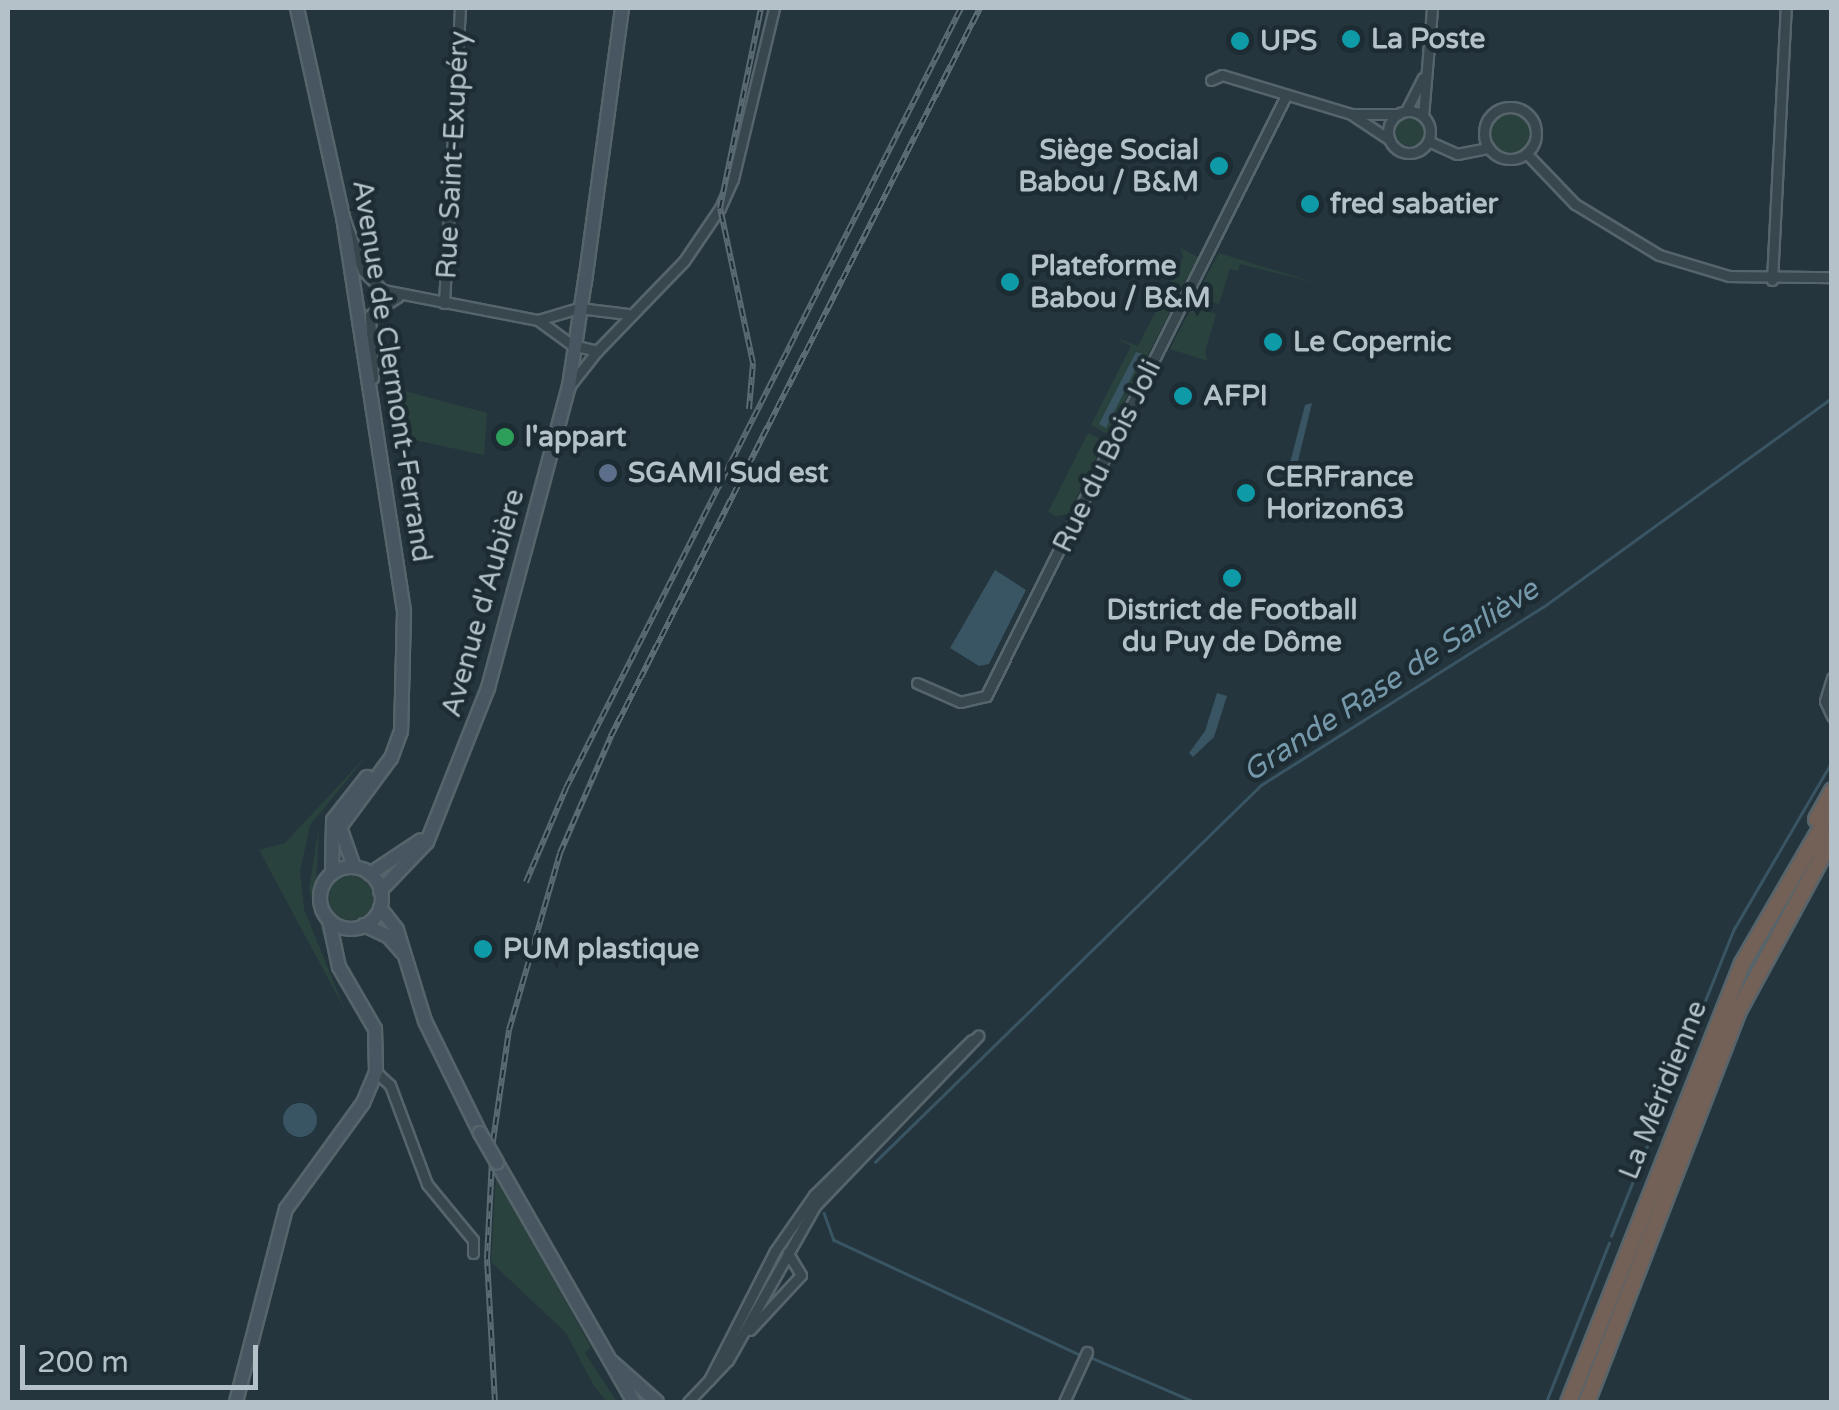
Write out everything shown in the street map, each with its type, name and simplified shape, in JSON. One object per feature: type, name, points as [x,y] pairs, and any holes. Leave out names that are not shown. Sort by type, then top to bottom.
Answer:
[{"type":"highway","points":[[1802,850],[1832,790]]},
{"type":"highway","name":"La Méridienne","points":[[1568,1402],[1718,1016],[1802,850],[1832,808]]},
{"type":"highway","name":"La Méridienne","points":[[1586,1402],[1743,998],[1832,836]]},
{"type":"main road","name":"Avenue de Clermont-Ferrand","points":[[297,8],[342,217],[404,612],[406,693],[395,745],[342,819],[342,846],[354,867]]},
{"type":"main road","name":"Avenue d'Aubière","points":[[380,891],[416,859],[436,824],[488,688],[568,390],[621,8]]},
{"type":"main road","name":"Avenue de Clermont-Ferrand","points":[[332,873],[336,812],[395,745]]},
{"type":"main road","name":"Avenue d'Aubière","points":[[370,874],[400,859],[436,824]]},
{"type":"main road","points":[[236,1402],[286,1208],[362,1103],[376,1072],[376,1029],[335,955],[329,920],[320,900],[332,873],[354,867],[370,874],[380,891],[380,908],[397,930],[431,1035],[480,1133],[634,1402]]},
{"type":"main road","points":[[329,920],[350,928],[364,925],[380,908]]},
{"type":"main road","points":[[364,925],[388,936],[406,958]]},
{"type":"main road","points":[[335,955],[350,928]]},
{"type":"main road","points":[[610,1360],[656,1402]]},
{"type":"street","name":"Rue Saint-Exupéry","points":[[444,303],[460,8]]},
{"type":"street","points":[[568,390],[628,314],[684,261],[727,194],[774,8]]},
{"type":"street","points":[[1428,141],[1423,116],[1424,76],[1432,8]]},
{"type":"street","points":[[1772,280],[1786,8]]},
{"type":"street","points":[[1211,80],[1222,75],[1352,114],[1408,152],[1428,141]]},
{"type":"street","points":[[1391,141],[1390,123],[1402,113],[1424,76]]},
{"type":"street","name":"Rue du Bois Joli","points":[[917,683],[960,702],[986,696],[1286,94]]},
{"type":"street","points":[[1428,141],[1457,154],[1488,148],[1510,160],[1526,154],[1536,140],[1534,122],[1513,107],[1490,116],[1484,132],[1488,148]]},
{"type":"street","points":[[1352,114],[1423,116]]},
{"type":"street","points":[[1526,154],[1575,204],[1630,241],[1686,266],[1772,280],[1832,277]]},
{"type":"street","points":[[342,217],[355,233],[364,270],[398,296],[370,315],[374,403]]},
{"type":"street","name":"Rue Saint-Exupéry","points":[[398,296],[538,320]]},
{"type":"street","points":[[538,320],[582,308],[628,314]]},
{"type":"street","points":[[538,320],[575,346],[597,351]]},
{"type":"street","points":[[1832,678],[1825,700],[1832,716]]},
{"type":"street","points":[[698,1402],[775,1251],[814,1194],[978,1036],[836,1182],[790,1250],[744,1335]]},
{"type":"street","points":[[376,1072],[390,1085],[428,1184],[473,1240],[473,1253]]},
{"type":"street","points":[[688,1402],[801,1275],[790,1250]]},
{"type":"street","points":[[1064,1402],[1087,1352]]},
{"type":"green space","points":[[1510,112],[1525,119],[1532,134],[1525,149],[1510,156],[1495,149],[1488,134],[1495,119]]},
{"type":"green space","points":[[1410,118],[1420,122],[1424,132],[1420,142],[1410,146],[1400,142],[1396,132],[1400,122]]},
{"type":"green space","points":[[1181,248],[1198,257],[1108,434],[1091,425],[1131,346],[1113,337],[1138,346],[1183,258]]},
{"type":"green space","points":[[1219,253],[1316,283],[1240,264],[1238,271],[1230,269],[1219,304],[1205,300],[1196,296]]},
{"type":"green space","points":[[1193,305],[1216,314],[1205,352],[1208,361],[1170,349]]},
{"type":"green space","points":[[390,387],[487,413],[484,455],[400,437]]},
{"type":"green space","points":[[1088,433],[1105,441],[1068,514],[1056,516],[1048,512]]},
{"type":"green space","points":[[370,752],[310,825],[300,872],[304,909],[345,1010],[259,850],[285,843]]},
{"type":"green space","points":[[319,826],[316,885],[325,942],[309,890]]},
{"type":"green space","points":[[351,876],[366,883],[373,898],[366,913],[351,920],[336,913],[329,898],[336,883]]},
{"type":"green space","points":[[496,1177],[591,1347],[585,1353],[617,1402],[607,1402],[594,1386],[566,1333],[491,1262]]},
{"type":"water","points":[[1136,352],[1143,354],[1106,428],[1099,424]]},
{"type":"water","points":[[1312,403],[1298,461],[1290,463],[1305,405]]},
{"type":"water","points":[[995,570],[1026,590],[989,664],[979,666],[950,648]]},
{"type":"water","points":[[1217,693],[1227,696],[1214,737],[1193,757],[1189,753],[1205,731]]},
{"type":"water","points":[[300,1103],[312,1108],[317,1120],[312,1132],[300,1137],[288,1132],[283,1120],[288,1108]]},
{"type":"waterway","name":"Grande Rase de Sarliève","points":[[875,1162],[1261,785],[1543,607],[1832,398]]},
{"type":"waterway","points":[[1611,1236],[1734,929],[1832,761]]},
{"type":"waterway","points":[[824,1213],[834,1240],[1079,1354]]},
{"type":"waterway","points":[[1546,1402],[1609,1243]]},
{"type":"waterway","points":[[1092,1358],[1195,1402]]},
{"type":"railway","points":[[749,409],[753,363],[720,208],[761,8]]},
{"type":"railway","points":[[526,882],[566,788],[961,8]]},
{"type":"railway","points":[[495,1402],[487,1259],[493,1141],[509,1030],[560,853],[611,736],[980,8]]},
{"type":"place","name":"La Poste","points":[[1351,39]]},
{"type":"place","name":"UPS","points":[[1240,41]]},
{"type":"place","name":"Siège Social Babou / B&M","points":[[1219,166]]},
{"type":"place","name":"fred sabatier","points":[[1310,204]]},
{"type":"place","name":"Plateforme Babou / B&M","points":[[1010,282]]},
{"type":"place","name":"Le Copernic","points":[[1273,342]]},
{"type":"place","name":"AFPI","points":[[1183,396]]},
{"type":"place","name":"l'appart","points":[[505,437]]},
{"type":"place","name":"SGAMI Sud est","points":[[608,473]]},
{"type":"place","name":"CERFrance Horizon63","points":[[1246,493]]},
{"type":"place","name":"District de Football du Puy de Dôme","points":[[1232,578]]},
{"type":"place","name":"PUM plastique","points":[[483,949]]}]
